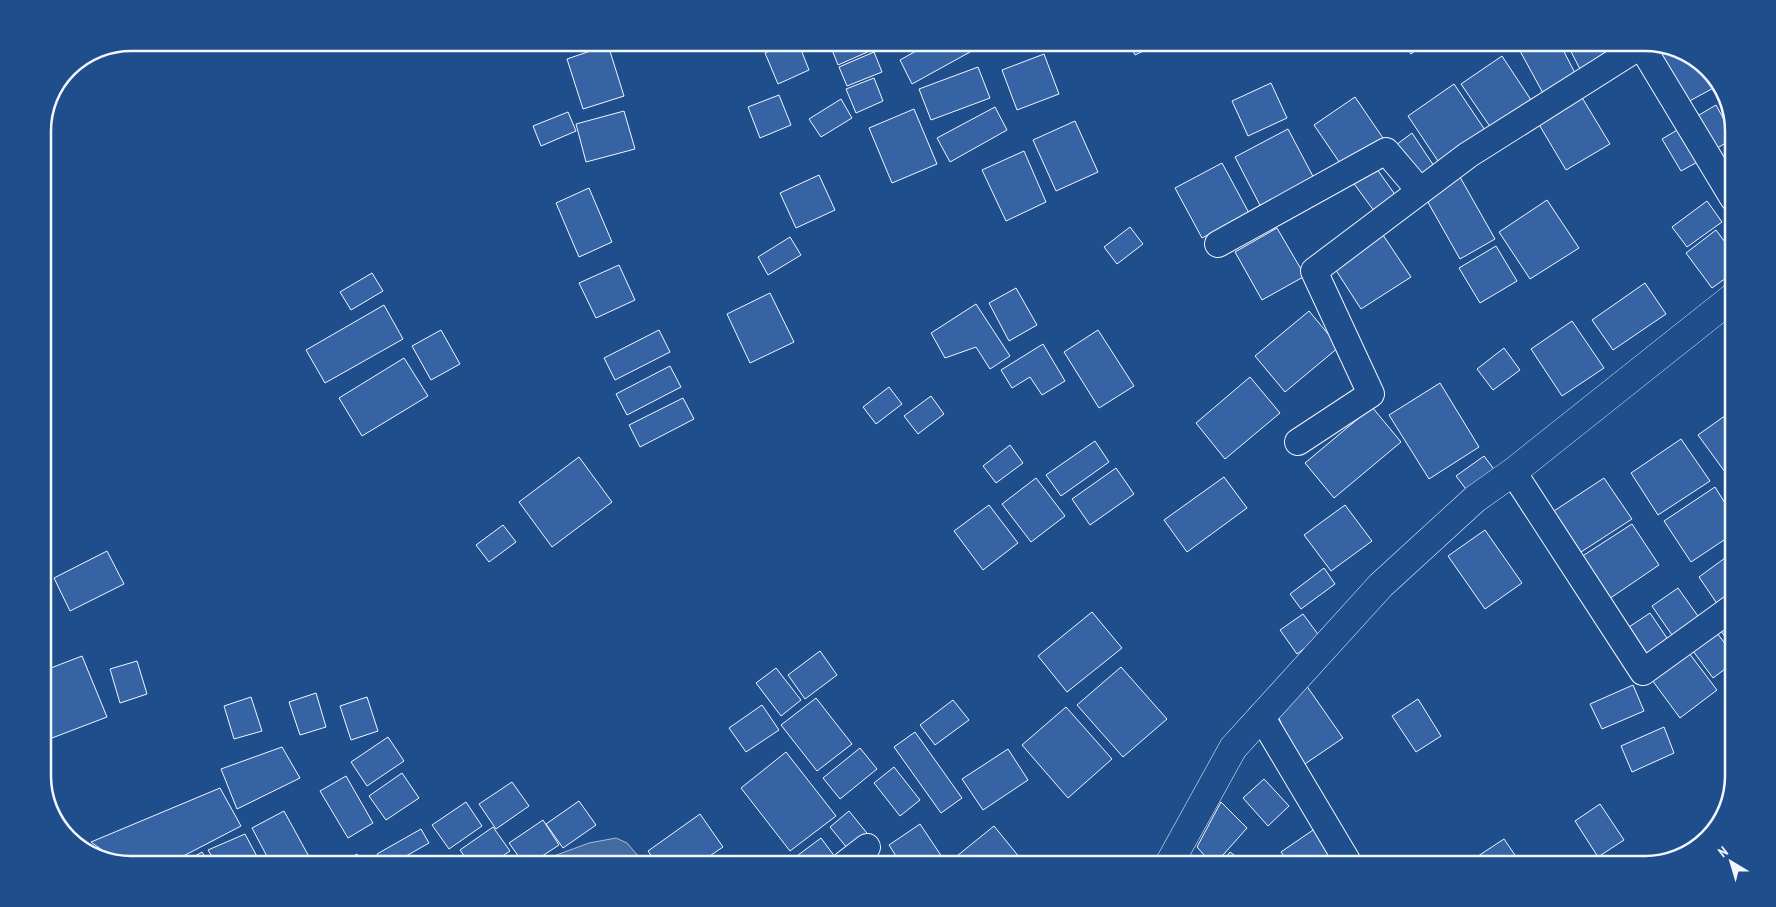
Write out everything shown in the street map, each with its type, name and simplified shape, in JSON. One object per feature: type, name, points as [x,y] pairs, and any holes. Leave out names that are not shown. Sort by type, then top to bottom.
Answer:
[{"type":"street","points":[[1298,442],[1371,394],[1314,271],[1468,155],[1630,51]]},
{"type":"street","points":[[1645,51],[1725,185]]},
{"type":"street","points":[[1218,244],[1386,151],[1420,191]]},
{"type":"street","points":[[1173,856],[1233,748],[1381,585],[1475,499],[1514,472],[1725,303]]},
{"type":"street","points":[[1514,472],[1643,672],[1725,613]]},
{"type":"street","points":[[1261,716],[1344,856]]},
{"type":"street","points":[[855,856],[867,847]]},
{"type":"water","points":[[616,838],[627,843],[638,856],[554,856],[589,843]]},
{"type":"building","points":[[590,51],[610,51],[624,96],[583,109],[567,59]]},
{"type":"building","points":[[770,51],[802,51],[809,70],[778,84],[765,53]]},
{"type":"building","points":[[833,51],[870,51],[838,65]]},
{"type":"building","points":[[916,51],[970,52],[912,84],[900,60]]},
{"type":"building","points":[[1133,51],[1143,51],[1135,55]]},
{"type":"building","points":[[1520,51],[1564,51],[1576,75],[1543,93]]},
{"type":"building","points":[[1571,51],[1614,51],[1580,69]]},
{"type":"building","points":[[874,52],[882,72],[847,86],[839,67]]},
{"type":"building","points":[[1654,52],[1670,56],[1689,65],[1711,87],[1712,89],[1684,104]]},
{"type":"building","points":[[1044,54],[1059,94],[1017,110],[1002,70]]},
{"type":"building","points":[[1502,56],[1531,100],[1491,128],[1461,84]]},
{"type":"building","points":[[978,67],[990,98],[931,120],[919,89]]},
{"type":"building","points":[[874,78],[883,101],[856,113],[846,89]]},
{"type":"building","points":[[1271,83],[1287,118],[1248,136],[1232,101]]},
{"type":"building","points":[[1454,84],[1487,133],[1440,164],[1408,116]]},
{"type":"building","points":[[1578,91],[1610,144],[1566,170],[1534,116]]},
{"type":"building","points":[[779,95],[791,125],[760,138],[748,107]]},
{"type":"building","points":[[1355,97],[1385,141],[1344,169],[1314,125]]},
{"type":"building","points":[[841,99],[852,118],[821,137],[809,119]]},
{"type":"building","points":[[1716,105],[1724,119],[1725,144],[1712,151],[1694,118]]},
{"type":"building","points":[[995,107],[1007,130],[950,162],[937,138]]},
{"type":"building","points":[[914,109],[937,164],[892,183],[869,128]]},
{"type":"building","points":[[624,111],[635,149],[586,162],[576,124]]},
{"type":"building","points":[[568,112],[576,131],[541,146],[533,126]]},
{"type":"building","points":[[1075,121],[1098,172],[1056,191],[1033,140]]},
{"type":"building","points":[[1684,126],[1703,159],[1681,171],[1662,139]]},
{"type":"building","points":[[1288,129],[1316,182],[1263,211],[1235,157]]},
{"type":"building","points":[[1412,133],[1434,166],[1419,175],[1396,145]]},
{"type":"building","points":[[1024,151],[1046,202],[1006,221],[982,170]]},
{"type":"building","points":[[1222,163],[1249,213],[1202,238],[1175,188]]},
{"type":"building","points":[[1374,165],[1401,203],[1380,219],[1352,181]]},
{"type":"building","points":[[819,175],[835,210],[796,228],[780,193]]},
{"type":"building","points":[[1460,177],[1495,239],[1460,259],[1425,197]]},
{"type":"building","points":[[589,188],[612,242],[579,257],[556,203]]},
{"type":"building","points":[[1547,200],[1579,248],[1530,279],[1499,232]]},
{"type":"building","points":[[1707,201],[1722,222],[1687,247],[1672,227]]},
{"type":"building","points":[[1130,227],[1143,244],[1117,264],[1104,247]]},
{"type":"building","points":[[1277,228],[1305,276],[1262,300],[1235,252]]},
{"type":"building","points":[[1379,229],[1411,277],[1361,309],[1330,261]]},
{"type":"building","points":[[1716,230],[1725,242],[1725,279],[1712,288],[1686,253]]},
{"type":"building","points":[[790,237],[801,255],[768,275],[758,257]]},
{"type":"building","points":[[1496,246],[1517,281],[1480,303],[1459,268]]},
{"type":"building","points":[[619,265],[635,300],[596,318],[579,283]]},
{"type":"building","points":[[372,273],[383,291],[351,310],[340,292]]},
{"type":"building","points":[[1645,283],[1666,314],[1613,350],[1592,320]]},
{"type":"building","points":[[1016,288],[1037,325],[1009,341],[989,303]]},
{"type":"building","points":[[770,293],[794,342],[750,363],[727,314]]},
{"type":"building","points":[[976,304],[1010,356],[990,369],[976,347],[945,358],[931,333]]},
{"type":"building","points":[[384,305],[403,339],[325,383],[306,350]]},
{"type":"building","points":[[1309,311],[1339,347],[1285,392],[1255,356]]},
{"type":"building","points":[[1572,321],[1604,368],[1562,396],[1531,349]]},
{"type":"building","points":[[441,330],[460,364],[431,380],[412,346]]},
{"type":"building","points":[[659,330],[670,352],[615,380],[604,358]]},
{"type":"building","points":[[1098,330],[1134,386],[1099,408],[1064,352]]},
{"type":"building","points":[[1043,344],[1065,381],[1042,395],[1030,377],[1012,388],[1001,370]]},
{"type":"building","points":[[1504,348],[1520,370],[1493,390],[1477,369]]},
{"type":"building","points":[[404,358],[428,396],[362,436],[339,398]]},
{"type":"building","points":[[670,366],[681,387],[627,415],[616,394]]},
{"type":"building","points":[[1250,377],[1280,413],[1225,459],[1196,423]]},
{"type":"building","points":[[1440,383],[1479,447],[1429,479],[1389,415]]},
{"type":"building","points":[[889,387],[902,404],[876,424],[863,407]]},
{"type":"building","points":[[931,396],[944,414],[918,434],[904,416]]},
{"type":"building","points":[[683,398],[694,419],[640,447],[629,425]]},
{"type":"building","points":[[1372,407],[1401,442],[1334,498],[1305,463]]},
{"type":"building","points":[[1725,416],[1725,472],[1698,435]]},
{"type":"building","points":[[1681,439],[1710,481],[1658,515],[1631,473]]},
{"type":"building","points":[[1095,441],[1109,462],[1061,496],[1046,475]]},
{"type":"building","points":[[1010,445],[1023,463],[996,483],[983,466]]},
{"type":"building","points":[[1484,456],[1499,476],[1472,497],[1456,476]]},
{"type":"building","points":[[579,457],[612,502],[552,547],[519,502]]},
{"type":"building","points":[[1116,468],[1134,494],[1090,525],[1072,499]]},
{"type":"building","points":[[1224,477],[1247,508],[1187,552],[1164,520]]},
{"type":"building","points":[[1036,478],[1065,516],[1031,542],[1002,504]]},
{"type":"building","points":[[1604,478],[1632,519],[1581,552],[1554,511]]},
{"type":"building","points":[[1715,487],[1725,503],[1725,539],[1691,562],[1664,521]]},
{"type":"building","points":[[989,505],[1018,543],[983,570],[954,531]]},
{"type":"building","points":[[1345,505],[1372,541],[1331,571],[1304,535]]},
{"type":"building","points":[[1632,524],[1659,565],[1609,599],[1581,557]]},
{"type":"building","points":[[503,525],[516,542],[489,562],[476,545]]},
{"type":"building","points":[[1485,530],[1522,583],[1485,609],[1448,556]]},
{"type":"building","points":[[107,551],[124,584],[70,611],[54,578]]},
{"type":"building","points":[[1725,558],[1725,604],[1720,608],[1699,577]]},
{"type":"building","points":[[1324,568],[1335,584],[1301,609],[1290,594]]},
{"type":"building","points":[[1678,588],[1700,619],[1674,638],[1652,606]]},
{"type":"building","points":[[1092,612],[1122,648],[1067,692],[1038,656]]},
{"type":"building","points":[[1650,613],[1671,644],[1645,663],[1623,631]]},
{"type":"building","points":[[1303,614],[1320,637],[1297,654],[1280,630]]},
{"type":"building","points":[[1725,626],[1725,637],[1720,630]]},
{"type":"building","points":[[1717,633],[1725,644],[1725,669],[1713,678],[1693,651]]},
{"type":"building","points":[[820,651],[837,675],[805,699],[788,675]]},
{"type":"building","points":[[1689,653],[1717,690],[1680,718],[1652,680]]},
{"type":"building","points":[[82,656],[107,717],[52,738],[51,668]]},
{"type":"building","points":[[137,661],[147,694],[120,703],[110,669]]},
{"type":"building","points":[[1121,667],[1167,719],[1123,757],[1077,705]]},
{"type":"building","points":[[776,668],[801,700],[781,716],[756,683]]},
{"type":"building","points":[[1306,685],[1343,738],[1299,768],[1275,708]]},
{"type":"building","points":[[1633,685],[1644,711],[1602,729],[1590,704]]},
{"type":"building","points":[[316,693],[326,727],[300,735],[289,702]]},
{"type":"building","points":[[251,697],[262,731],[234,739],[224,706]]},
{"type":"building","points":[[367,697],[378,731],[351,740],[340,706]]},
{"type":"building","points":[[816,698],[852,744],[817,771],[781,725]]},
{"type":"building","points":[[1418,699],[1441,736],[1416,752],[1392,716]]},
{"type":"building","points":[[953,700],[969,720],[935,745],[920,725]]},
{"type":"building","points":[[762,705],[779,730],[746,752],[729,728]]},
{"type":"building","points":[[1066,707],[1112,759],[1068,798],[1022,745]]},
{"type":"building","points":[[1664,727],[1674,753],[1632,772],[1621,746]]},
{"type":"building","points":[[915,732],[962,798],[941,813],[894,747]]},
{"type":"building","points":[[388,737],[404,761],[367,786],[351,762]]},
{"type":"building","points":[[282,747],[300,778],[237,809],[221,769]]},
{"type":"building","points":[[860,748],[877,769],[840,799],[823,778]]},
{"type":"building","points":[[1008,749],[1028,780],[983,810],[962,779]]},
{"type":"building","points":[[786,752],[836,816],[790,851],[741,788]]},
{"type":"building","points":[[894,767],[920,800],[900,816],[874,783]]},
{"type":"building","points":[[402,773],[419,798],[386,820],[369,796]]},
{"type":"building","points":[[346,776],[373,823],[348,838],[320,791]]},
{"type":"building","points":[[1264,779],[1289,806],[1268,826],[1243,798]]},
{"type":"building","points":[[512,782],[529,806],[496,829],[479,804]]},
{"type":"building","points":[[220,788],[241,826],[183,856],[132,856],[116,854],[101,849],[91,842]]},
{"type":"building","points":[[579,801],[596,825],[563,848],[546,824]]},
{"type":"building","points":[[466,802],[482,826],[449,849],[432,825]]},
{"type":"building","points":[[1221,802],[1247,828],[1222,856],[1205,856],[1197,847]]},
{"type":"building","points":[[1600,804],[1624,840],[1597,856],[1575,821]]},
{"type":"building","points":[[284,811],[309,856],[267,856],[252,828]]},
{"type":"building","points":[[849,811],[871,838],[852,854],[830,827]]},
{"type":"building","points":[[700,814],[723,847],[710,856],[651,856],[648,851]]},
{"type":"building","points":[[543,820],[559,845],[542,856],[518,856],[509,843]]},
{"type":"building","points":[[920,824],[941,856],[896,856],[889,845]]},
{"type":"building","points":[[994,826],[1018,856],[957,856]]},
{"type":"building","points":[[493,827],[510,851],[503,856],[464,856],[460,850]]},
{"type":"building","points":[[1316,828],[1337,856],[1284,856],[1281,852]]},
{"type":"building","points":[[421,829],[429,843],[406,856],[378,856],[377,854]]},
{"type":"building","points":[[245,834],[257,856],[211,856],[208,850]]},
{"type":"building","points":[[821,838],[834,856],[797,856]]},
{"type":"building","points":[[1504,839],[1516,856],[1478,856]]},
{"type":"building","points":[[202,852],[204,856],[195,856]]},
{"type":"building","points":[[1230,852],[1235,856],[1227,856]]}]
